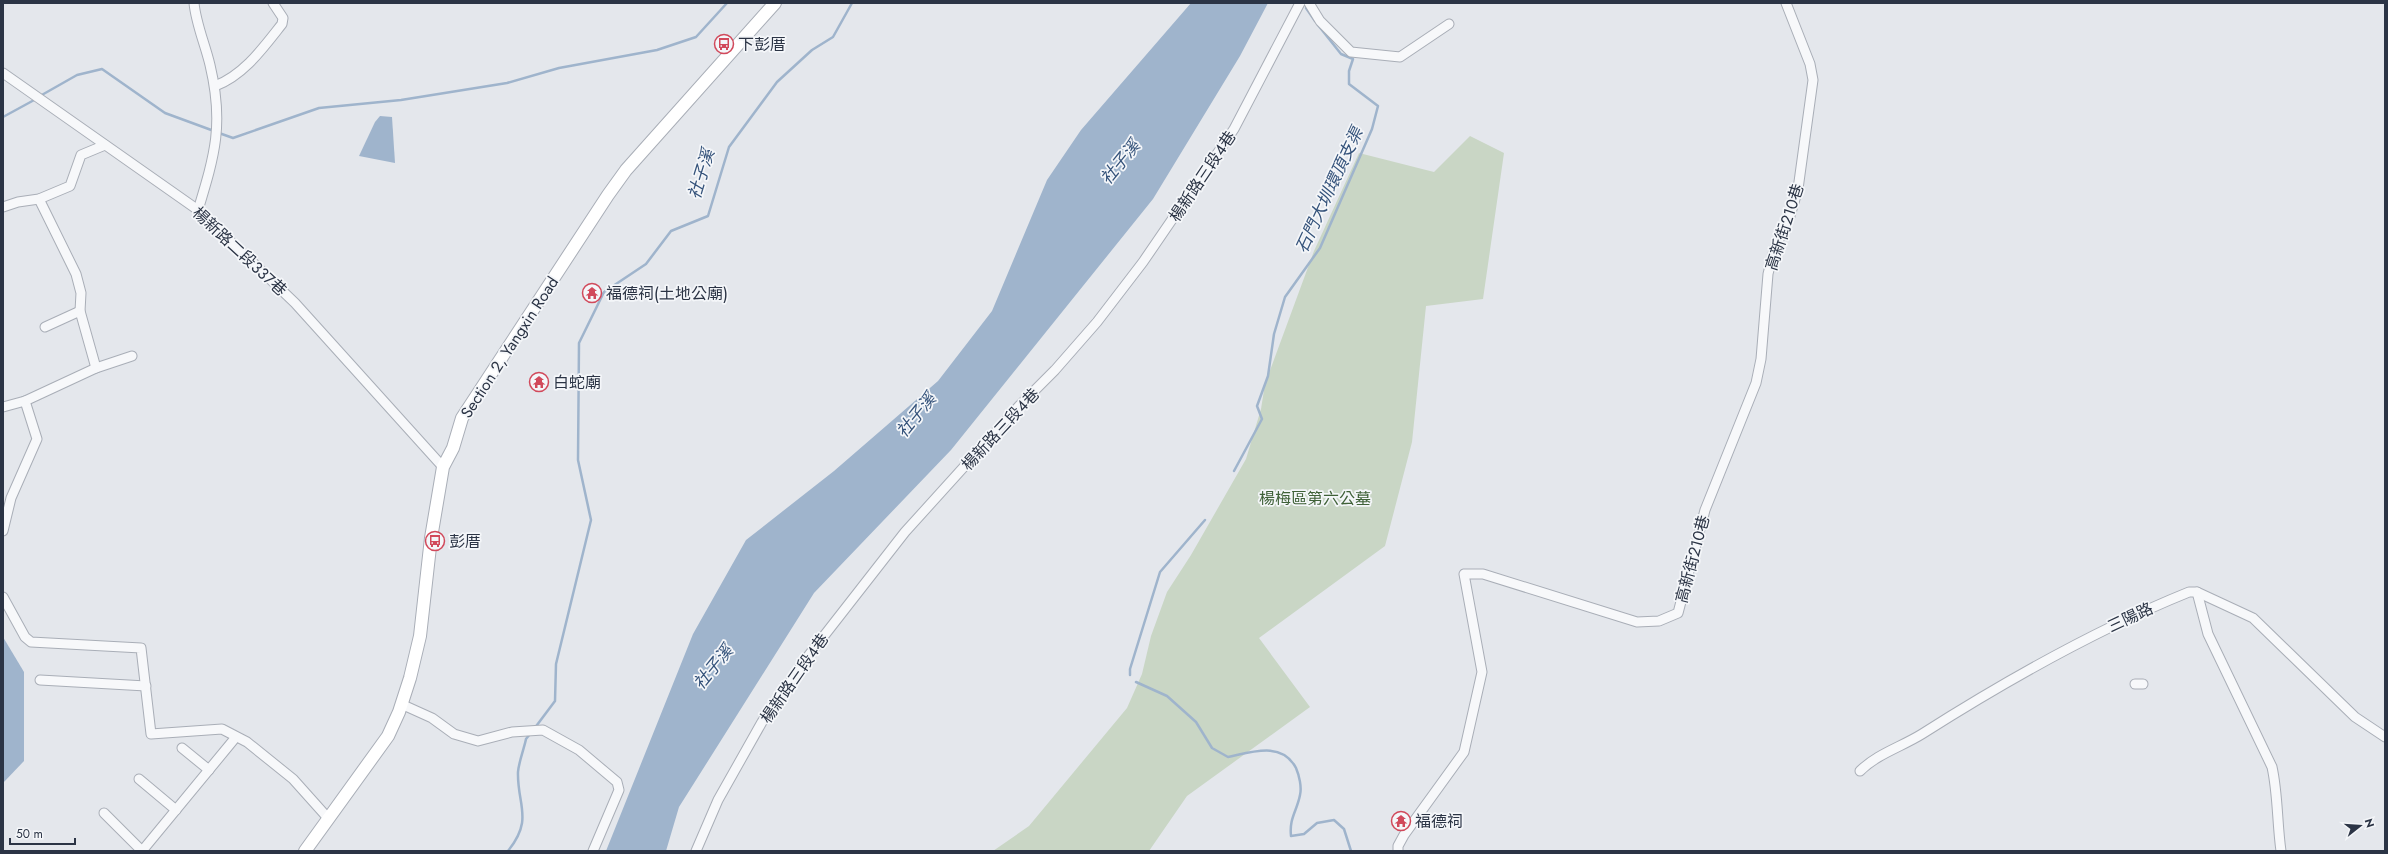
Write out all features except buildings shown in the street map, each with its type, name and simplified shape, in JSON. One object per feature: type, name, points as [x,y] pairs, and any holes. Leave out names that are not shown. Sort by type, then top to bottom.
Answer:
[{"type":"main road","name":"Section 2, Yangxin Road","points":[[305,851],[327,817],[388,736],[402,704],[420,636],[431,538],[443,467],[453,448],[462,418],[605,199],[626,170],[775,3]]},
{"type":"street","points":[[194,3],[195,16],[206,49],[215,86],[218,123],[214,156],[198,210]]},
{"type":"street","points":[[215,86],[231,80],[256,56],[282,24],[283,18],[273,3]]},
{"type":"street","name":"楊新路三段4巷","points":[[696,851],[718,800],[762,722],[809,655],[905,532],[1097,322],[1143,262],[1234,129],[1300,3]]},
{"type":"street","points":[[1309,3],[1320,21],[1351,52],[1400,57],[1449,24]]},
{"type":"street","name":"高新街210巷","points":[[1398,849],[1464,752],[1482,672],[1464,574],[1483,574],[1637,622],[1659,621],[1678,613],[1705,510],[1756,383],[1762,359],[1768,274],[1774,250],[1790,216],[1798,189],[1813,85],[1812,72],[1786,3]]},
{"type":"street","name":"楊新路二段337巷","points":[[3,73],[198,210],[295,303],[443,467]]},
{"type":"street","points":[[3,207],[18,202],[38,199],[70,186],[81,155],[105,145]]},
{"type":"street","points":[[38,199],[76,274],[81,293],[80,311],[96,368]]},
{"type":"street","points":[[45,327],[80,311]]},
{"type":"street","points":[[3,406],[25,401],[96,368],[132,356]]},
{"type":"street","points":[[3,531],[11,498],[37,439],[25,401]]},
{"type":"street","name":"三陽路","points":[[1860,771],[1869,762],[1917,737],[1985,694],[2110,626],[2189,592],[2197,592]]},
{"type":"street","points":[[2197,592],[2253,618],[2355,717],[2385,737]]},
{"type":"street","points":[[2197,592],[2208,634],[2272,767],[2275,783],[2276,819],[2281,851]]},
{"type":"street","points":[[3,597],[25,636],[31,642],[141,648],[151,734],[222,729],[248,742],[293,779],[327,817]]},
{"type":"street","points":[[40,680],[146,686]]},
{"type":"street","points":[[402,704],[432,718],[454,734],[478,741],[512,732],[543,730],[579,750],[617,782],[619,790],[593,851]]},
{"type":"street","points":[[104,813],[142,851],[236,737]]},
{"type":"street","points":[[182,748],[209,770]]},
{"type":"street","points":[[139,779],[176,810]]},
{"type":"green space","name":"楊梅區第六公墓","points":[[1470,136],[1504,153],[1483,299],[1426,306],[1412,442],[1385,546],[1259,638],[1310,707],[1187,796],[1149,851],[993,851],[1029,826],[1127,708],[1142,674],[1151,636],[1167,592],[1191,555],[1246,459],[1261,409],[1265,384],[1314,251],[1359,153],[1434,172]]},
{"type":"water","points":[[1191,3],[1268,3],[1240,56],[1153,199],[951,450],[814,593],[679,807],[666,851],[606,851],[693,634],[746,540],[834,471],[938,381],[992,311],[1047,180],[1081,130]]},
{"type":"water","points":[[380,116],[392,117],[395,163],[359,156],[375,122]]},
{"type":"water","points":[[3,637],[24,672],[24,761],[3,783]]},
{"type":"waterway","points":[[219,133],[233,138],[319,108],[401,100],[507,83],[559,68],[657,50],[696,37],[727,3]]},
{"type":"waterway","name":"社子溪","points":[[534,729],[555,701],[556,664],[591,520],[578,460],[579,343],[604,292],[646,264],[671,231],[708,216],[729,147],[777,82],[812,50],[833,37],[852,3]]},
{"type":"waterway","name":"石門大圳環頂支渠","points":[[1306,8],[1315,21]]},
{"type":"waterway","name":"石門大圳環頂支渠","points":[[1234,471],[1262,419],[1257,406],[1268,376],[1274,334],[1285,297],[1320,248],[1372,129],[1378,106],[1349,84],[1349,71],[1353,59],[1341,54],[1318,25]]},
{"type":"waterway","points":[[40,96],[77,75],[102,69],[165,113],[214,131]]},
{"type":"waterway","points":[[3,117],[36,99]]},
{"type":"waterway","name":"石門大圳環頂支渠","points":[[1130,675],[1130,669],[1160,572],[1205,520]]},
{"type":"waterway","name":"石門大圳環頂支渠","points":[[1136,682],[1167,696],[1196,722],[1212,748],[1228,757],[1266,750],[1283,754],[1296,768],[1301,788],[1299,801],[1291,824],[1291,836],[1304,834],[1317,823],[1334,820],[1344,829],[1351,851]]},
{"type":"waterway","name":"社子溪","points":[[508,851],[516,840],[522,821],[518,772],[526,739],[530,734]]},
{"type":"place","name":"下彭厝","points":[[724,44]]},
{"type":"place","name":"福德祠(土地公廟)","points":[[592,293]]},
{"type":"place","name":"白蛇廟","points":[[539,382]]},
{"type":"place","name":"彭厝","points":[[435,541]]},
{"type":"place","name":"福德祠","points":[[1401,821]]}]
